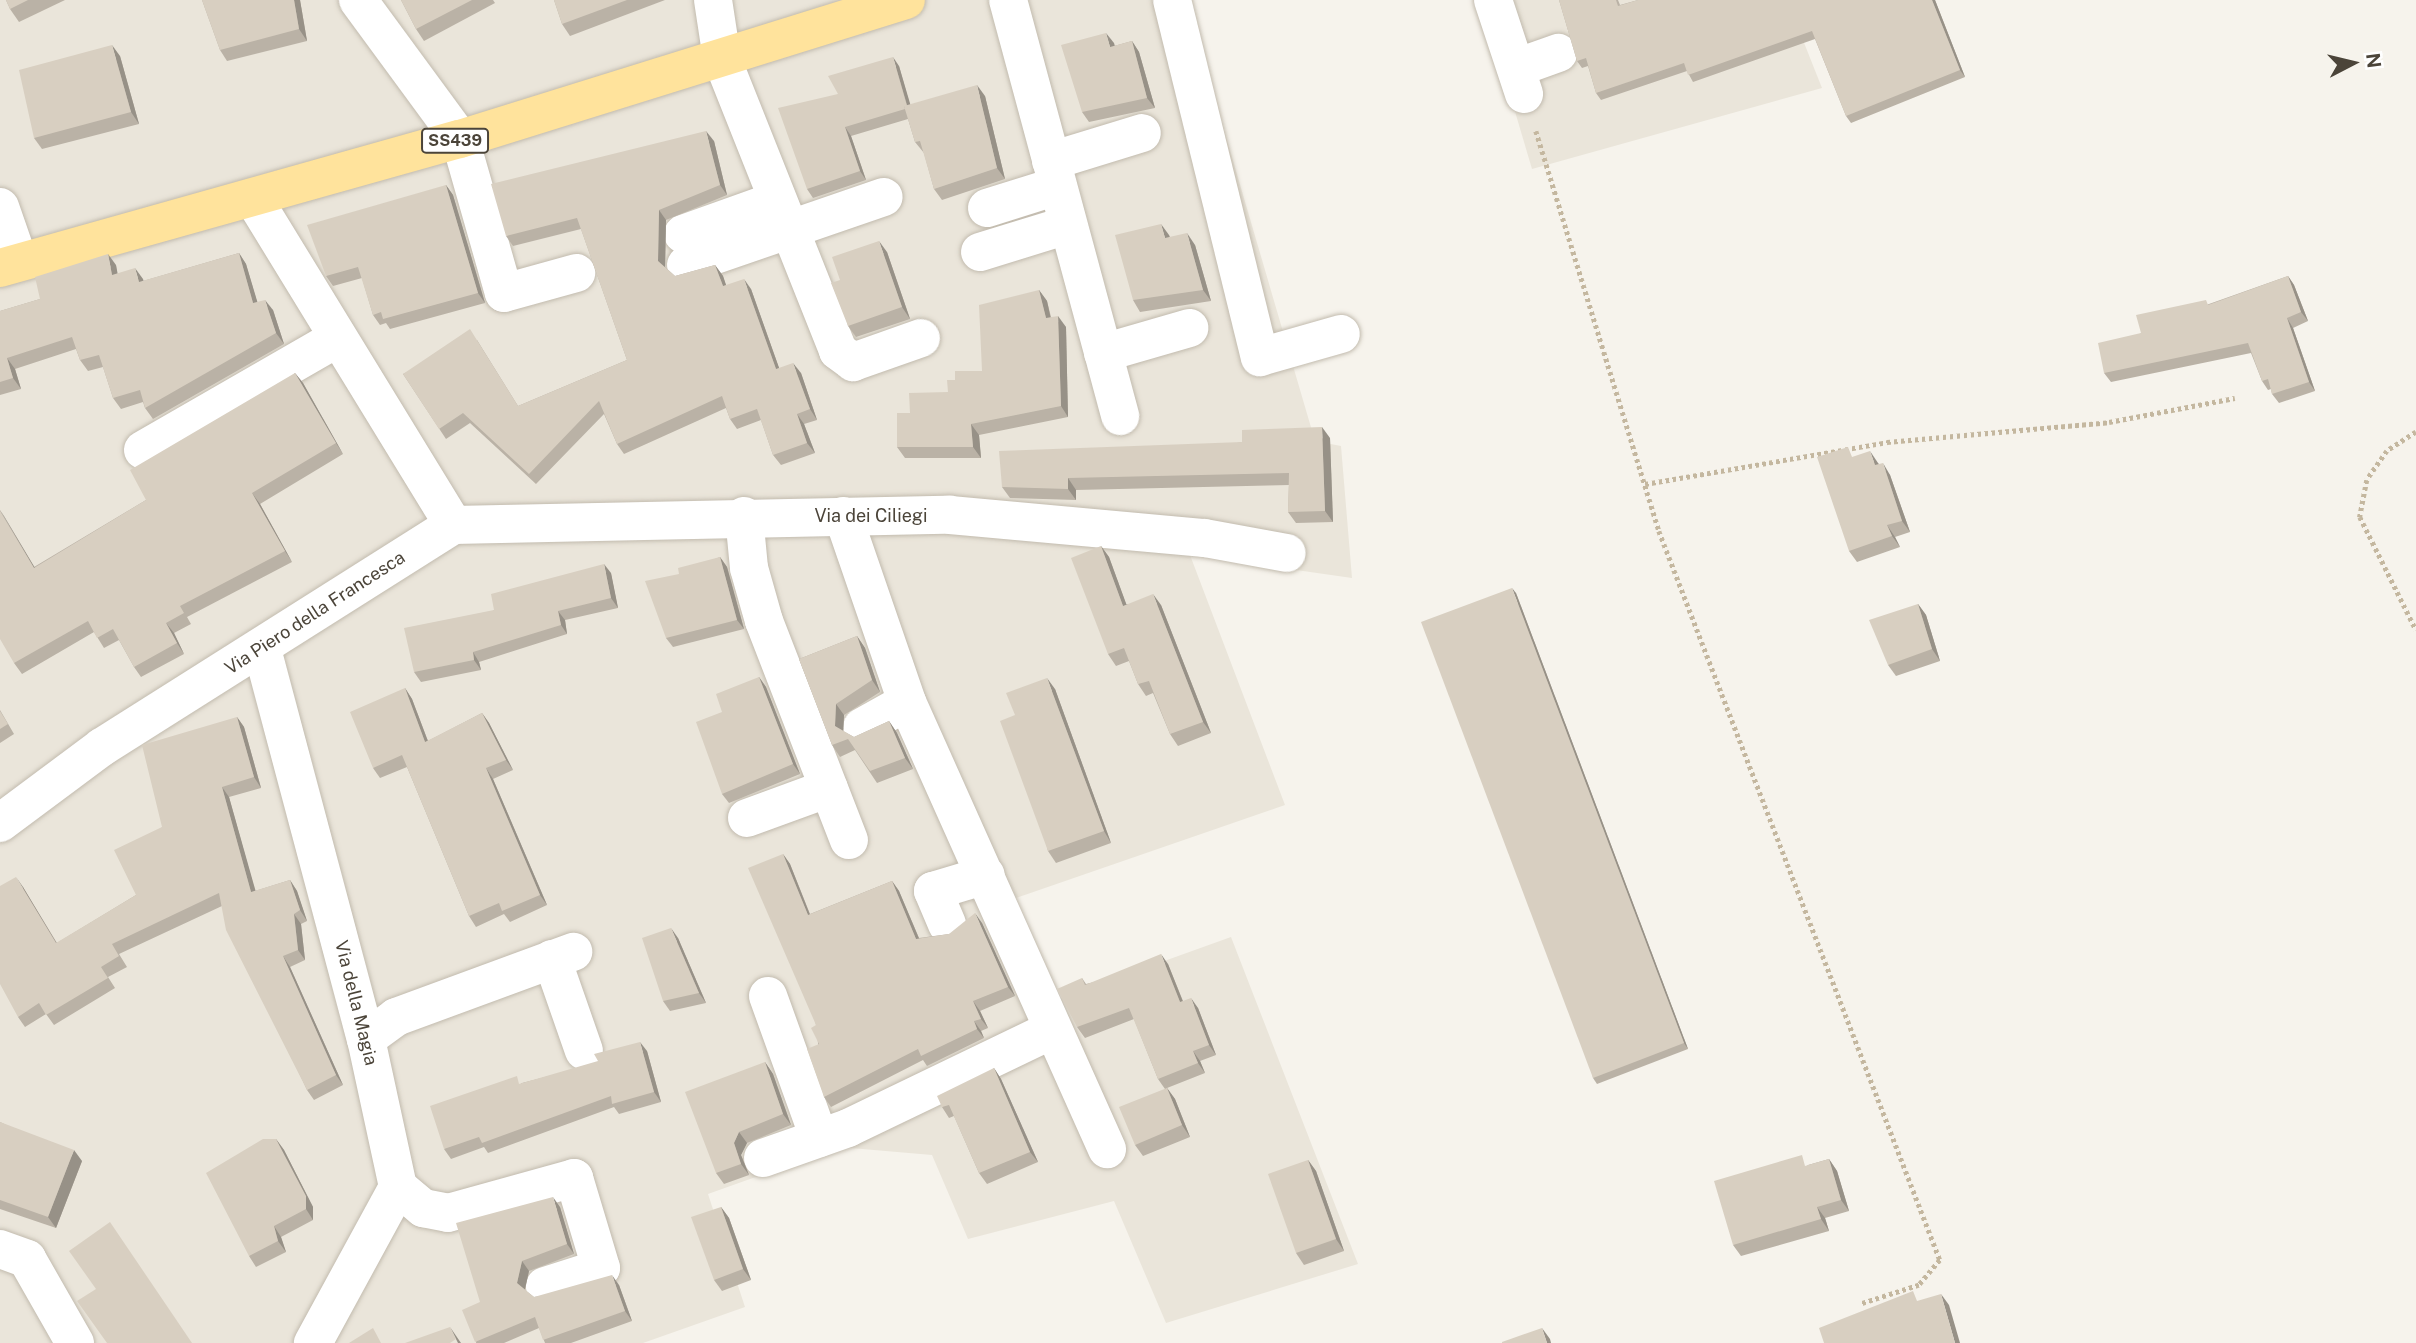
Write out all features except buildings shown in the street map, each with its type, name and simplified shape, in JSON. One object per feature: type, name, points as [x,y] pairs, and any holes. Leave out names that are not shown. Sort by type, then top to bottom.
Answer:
[{"type":"main road","name":"SS439","points":[[9,265],[460,139],[906,0]]},
{"type":"street","points":[[358,0],[460,139],[503,293],[576,273]]},
{"type":"street","points":[[713,0],[722,59],[782,216],[844,360],[921,338]]},
{"type":"street","points":[[1008,0],[1121,416]]},
{"type":"street","points":[[1172,0],[1260,357],[1340,334]]},
{"type":"street","points":[[1493,0],[1520,81],[1558,53]]},
{"type":"street","points":[[987,208],[1142,133]]},
{"type":"street","points":[[684,250],[782,216],[884,197]]},
{"type":"street","points":[[253,198],[336,339],[453,525]]},
{"type":"street","points":[[0,207],[9,265]]},
{"type":"street","points":[[980,252],[1068,225]]},
{"type":"street","points":[[1103,353],[1189,328]]},
{"type":"street","points":[[144,450],[336,339]]},
{"type":"street","name":"Via dei Ciliegi","points":[[453,525],[744,516],[950,515],[1205,538],[1287,553]]},
{"type":"street","points":[[744,516],[748,568],[764,621],[849,840]]},
{"type":"street","points":[[843,516],[907,702],[986,875],[1050,1031],[1107,1149]]},
{"type":"street","name":"Via Piero della Francesca","points":[[0,823],[102,747],[262,649],[346,588],[453,525]]},
{"type":"street","name":"Via della Magia","points":[[262,649],[366,1039],[398,1187]]},
{"type":"street","points":[[862,727],[907,702]]},
{"type":"street","points":[[747,818],[829,788]]},
{"type":"street","points":[[947,924],[933,891],[986,875]]},
{"type":"street","points":[[366,1039],[396,1017],[562,956],[584,1051]]},
{"type":"street","points":[[768,996],[819,1138]]},
{"type":"street","points":[[763,1158],[819,1138],[1050,1031]]},
{"type":"street","points":[[313,1343],[398,1187],[423,1208],[449,1213],[574,1178],[601,1268],[545,1286]]},
{"type":"street","points":[[0,1249],[27,1259],[60,1338]]},
{"type":"path","points":[[1520,81],[1645,484],[1940,1260],[1919,1286],[1861,1304]]},
{"type":"path","points":[[1645,484],[1874,444],[2109,422],[2235,398]]},
{"type":"path","points":[[2416,432],[2387,451],[2367,480],[2360,517],[2416,630]]},
{"type":"shaded area","points":[[0,0],[1186,0],[1315,441],[1341,446],[1352,578],[1190,555],[1285,805],[1010,900],[1053,1001],[1231,937],[1358,1264],[1166,1323],[1114,1201],[968,1239],[932,1155],[839,1147],[708,1194],[745,1307],[643,1343],[0,1343]]},
{"type":"shaded area","points":[[1482,0],[1787,0],[1822,88],[1532,169]]}]
